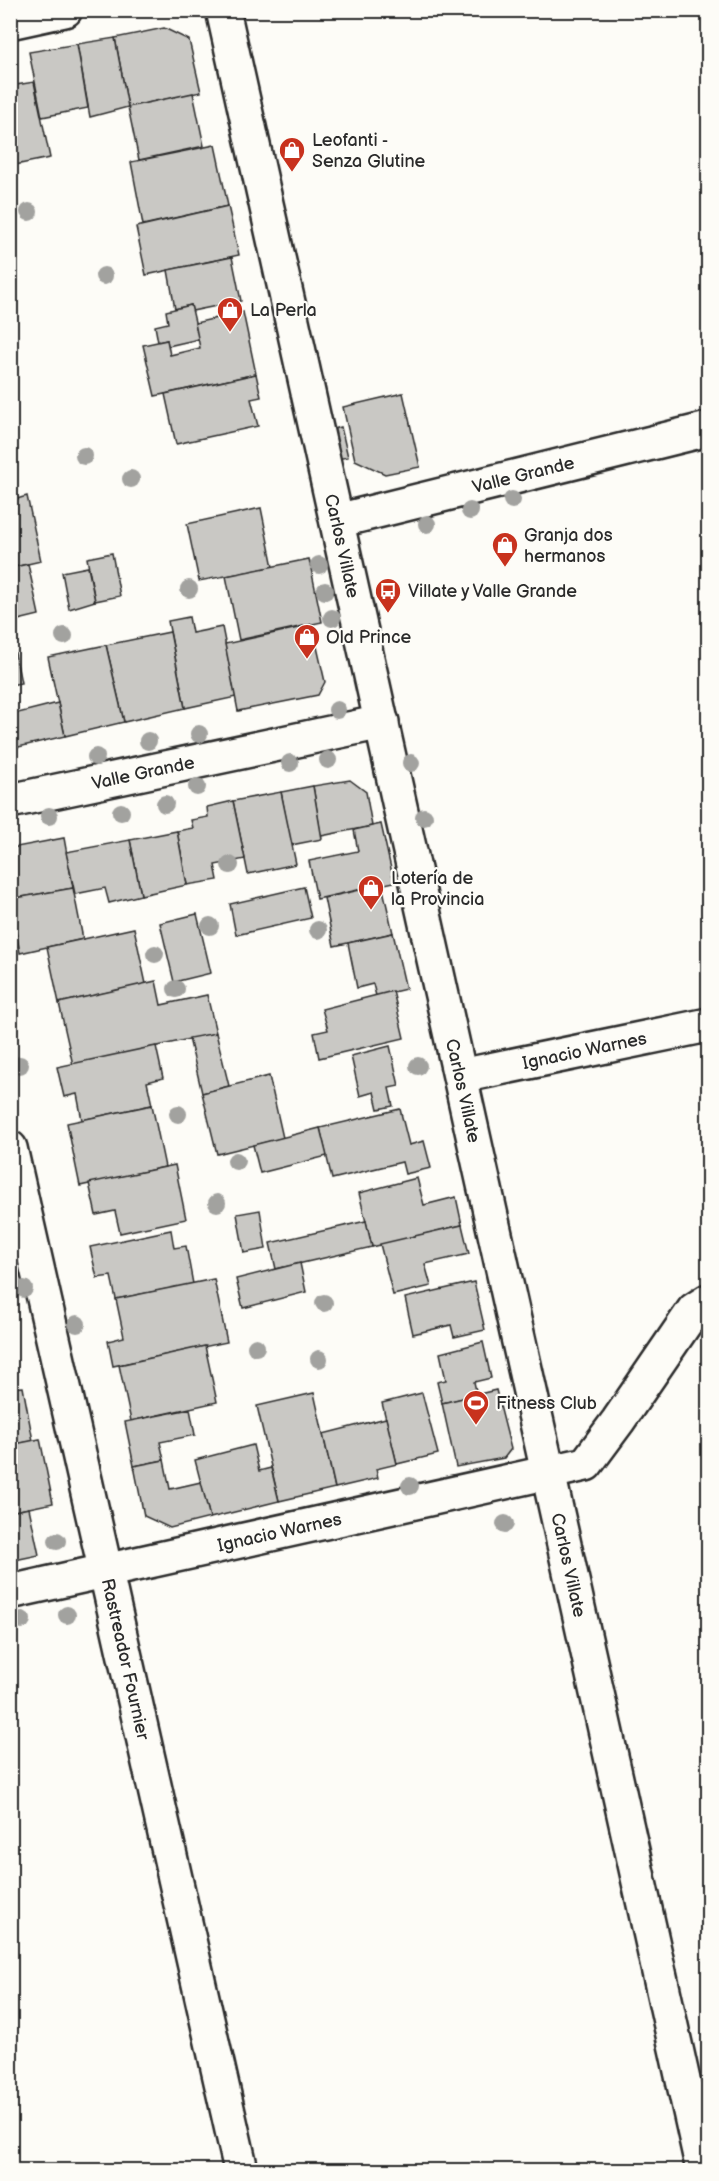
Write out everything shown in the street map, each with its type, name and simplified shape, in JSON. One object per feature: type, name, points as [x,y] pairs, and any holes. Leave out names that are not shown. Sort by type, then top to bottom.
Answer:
[{"type":"street","points":[[10,22],[65,10]]},
{"type":"street","name":"Carlos Villate","points":[[223,10],[704,2170]]},
{"type":"street","name":"Valle Grande","points":[[337,521],[708,429]]},
{"type":"street","name":"Valle Grande","points":[[10,801],[382,722]]},
{"type":"street","name":"Ignacio Warnes","points":[[460,1076],[708,1025]]},
{"type":"street","name":"Rastreador Fournier","points":[[10,1148],[241,2170]]},
{"type":"street","name":"Ignacio Warnes","points":[[10,1592],[586,1464],[694,1310],[708,1301]]},
{"type":"building","points":[[164,28],[189,40],[201,92],[128,107],[115,38]]},
{"type":"building","points":[[115,38],[128,107],[90,117],[77,44]]},
{"type":"building","points":[[77,44],[88,108],[42,117],[29,52]]},
{"type":"building","points":[[34,82],[50,158],[10,166],[10,86]]},
{"type":"building","points":[[193,93],[204,146],[139,160],[128,107]]},
{"type":"building","points":[[215,145],[228,206],[143,225],[131,162]]},
{"type":"building","points":[[228,206],[239,255],[146,275],[136,227]]},
{"type":"building","points":[[232,257],[241,301],[192,311],[191,305],[175,309],[168,270]]},
{"type":"building","points":[[191,305],[199,339],[168,346],[167,340],[158,342],[155,326],[168,323],[166,311]]},
{"type":"building","points":[[243,312],[256,374],[155,396],[143,345],[167,340],[170,355],[200,348],[195,323]]},
{"type":"building","points":[[256,374],[261,397],[251,399],[258,426],[176,444],[165,394]]},
{"type":"building","points":[[403,393],[420,467],[385,474],[355,460],[343,407]]},
{"type":"building","points":[[341,427],[348,457],[337,459],[330,430]]},
{"type":"building","points":[[10,460],[18,500],[10,501]]},
{"type":"building","points":[[27,496],[41,561],[10,568],[10,501]]},
{"type":"building","points":[[261,508],[273,567],[199,581],[187,524]]},
{"type":"building","points":[[112,553],[120,596],[95,601],[87,558]]},
{"type":"building","points":[[309,559],[322,622],[239,640],[226,576]]},
{"type":"building","points":[[28,564],[39,615],[10,622],[10,568]]},
{"type":"building","points":[[88,567],[95,601],[69,609],[62,572]]},
{"type":"building","points":[[189,617],[192,633],[222,627],[236,697],[185,708],[168,621]]},
{"type":"building","points":[[312,625],[325,682],[318,695],[238,711],[225,644]]},
{"type":"building","points":[[170,632],[185,708],[124,722],[106,645]]},
{"type":"building","points":[[106,645],[124,722],[65,736],[48,657]]},
{"type":"building","points":[[14,648],[21,683],[10,685],[10,649]]},
{"type":"building","points":[[58,703],[65,736],[10,749],[10,715]]},
{"type":"building","points":[[350,780],[366,792],[372,826],[321,836],[313,786]]},
{"type":"building","points":[[313,786],[322,839],[291,845],[281,792]]},
{"type":"building","points":[[281,792],[296,864],[248,874],[233,801]]},
{"type":"building","points":[[233,801],[245,859],[215,865],[218,880],[187,885],[177,831],[193,828],[191,820],[208,817],[207,807]]},
{"type":"building","points":[[381,824],[394,882],[317,899],[309,861],[358,851],[354,830]]},
{"type":"building","points":[[177,831],[187,885],[141,895],[130,840]]},
{"type":"building","points":[[64,838],[73,888],[10,899],[11,848]]},
{"type":"building","points":[[130,840],[141,895],[109,903],[105,888],[75,894],[66,852]]},
{"type":"building","points":[[382,885],[393,933],[334,946],[324,898]]},
{"type":"building","points":[[304,887],[311,918],[236,935],[230,904]]},
{"type":"building","points":[[73,888],[83,939],[20,953],[10,899]]},
{"type":"building","points":[[197,914],[211,973],[174,982],[160,923]]},
{"type":"building","points":[[134,928],[146,984],[59,1003],[47,947]]},
{"type":"building","points":[[393,933],[406,989],[376,996],[373,984],[357,988],[348,943]]},
{"type":"building","points":[[156,981],[161,1005],[207,995],[216,1033],[73,1065],[59,1003]]},
{"type":"building","points":[[393,991],[404,1038],[319,1058],[314,1033],[328,1030],[322,1009]]},
{"type":"building","points":[[216,1033],[229,1086],[202,1093],[189,1038]]},
{"type":"building","points":[[156,1046],[163,1078],[147,1082],[152,1105],[82,1120],[77,1094],[64,1097],[57,1067]]},
{"type":"building","points":[[390,1046],[399,1086],[389,1088],[393,1106],[378,1109],[374,1092],[360,1096],[351,1056]]},
{"type":"building","points":[[269,1076],[283,1138],[217,1154],[202,1093]]},
{"type":"building","points":[[152,1105],[165,1167],[80,1186],[67,1123]]},
{"type":"building","points":[[400,1109],[409,1145],[424,1141],[431,1168],[405,1174],[402,1162],[332,1179],[320,1128]]},
{"type":"building","points":[[320,1128],[327,1156],[260,1173],[253,1145]]},
{"type":"building","points":[[175,1165],[186,1219],[120,1233],[115,1211],[96,1215],[89,1183]]},
{"type":"building","points":[[417,1178],[424,1205],[456,1197],[462,1225],[372,1247],[359,1193]]},
{"type":"building","points":[[260,1210],[266,1249],[244,1253],[237,1214]]},
{"type":"building","points":[[366,1221],[372,1247],[276,1269],[270,1243]]},
{"type":"building","points":[[462,1225],[469,1254],[425,1264],[431,1286],[393,1295],[380,1244]]},
{"type":"building","points":[[171,1230],[174,1248],[186,1246],[193,1284],[116,1299],[111,1276],[97,1278],[90,1247]]},
{"type":"building","points":[[300,1263],[306,1292],[243,1308],[236,1279]]},
{"type":"building","points":[[214,1279],[227,1342],[113,1366],[108,1341],[124,1337],[116,1299]]},
{"type":"building","points":[[474,1282],[485,1330],[454,1337],[451,1325],[413,1334],[405,1298]]},
{"type":"building","points":[[483,1342],[491,1378],[474,1382],[477,1395],[442,1403],[437,1382],[446,1380],[440,1353]]},
{"type":"building","points":[[205,1346],[217,1402],[131,1421],[119,1365]]},
{"type":"building","points":[[23,1387],[33,1441],[10,1445],[10,1388]]},
{"type":"building","name":"Fitness Club","points":[[496,1390],[511,1449],[504,1458],[456,1467],[442,1403]]},
{"type":"building","points":[[314,1393],[335,1488],[279,1501],[257,1406]]},
{"type":"building","points":[[422,1393],[438,1454],[397,1464],[382,1403]]},
{"type":"building","points":[[190,1409],[195,1435],[160,1442],[164,1460],[134,1466],[125,1422]]},
{"type":"building","points":[[386,1418],[397,1464],[376,1469],[378,1478],[335,1488],[323,1434]]},
{"type":"building","points":[[40,1439],[53,1503],[10,1512],[10,1445]]},
{"type":"building","points":[[253,1445],[259,1471],[271,1468],[279,1501],[210,1518],[195,1460]]},
{"type":"building","points":[[164,1460],[170,1489],[201,1482],[210,1518],[170,1528],[144,1516],[134,1466]]},
{"type":"building","points":[[29,1508],[39,1555],[10,1561],[10,1512]]},
{"type":"place","name":"Leofanti - Senza Glutine","points":[[292,173]]},
{"type":"place","name":"La Perla","points":[[230,333]]},
{"type":"place","name":"Granja dos hermanos","points":[[505,568]]},
{"type":"place","name":"Villate y Valle Grande","points":[[388,614]]},
{"type":"place","name":"Old Prince","points":[[307,660]]},
{"type":"place","name":"Lotería de la Provincia","points":[[371,911]]},
{"type":"place","name":"Fitness Club","points":[[476,1426]]}]
